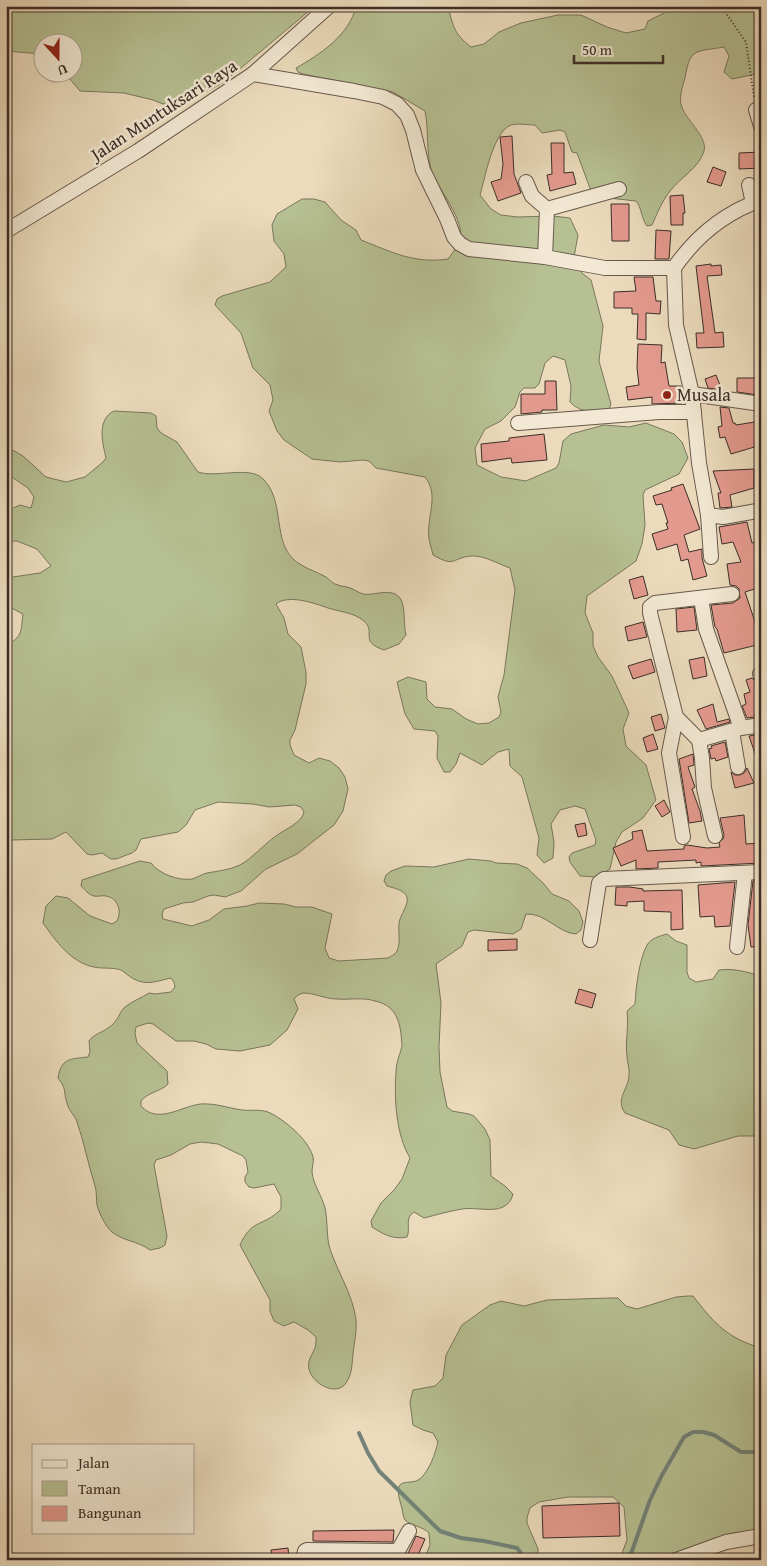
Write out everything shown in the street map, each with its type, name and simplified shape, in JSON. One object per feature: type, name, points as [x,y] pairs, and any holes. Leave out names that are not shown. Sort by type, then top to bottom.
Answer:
[{"type":"street","points":[[253,74],[329,6]]},
{"type":"street","name":"Jalan Muntuksari Raya","points":[[6,231],[138,151],[253,74],[369,94],[383,97],[397,104],[407,116],[413,130],[423,170],[454,237],[460,244],[469,249],[545,257],[604,268],[674,268]]},
{"type":"street","points":[[756,110],[761,126]]},
{"type":"street","points":[[526,182],[532,196],[547,209]]},
{"type":"street","points":[[711,557],[708,515],[699,463],[692,394],[676,325],[674,268],[686,250],[704,233],[728,214],[757,201],[749,185]]},
{"type":"street","points":[[547,209],[619,189]]},
{"type":"street","points":[[545,257],[547,209]]},
{"type":"street","points":[[692,394],[761,404]]},
{"type":"street","points":[[518,423],[659,412],[694,412]]},
{"type":"street","points":[[708,515],[723,517],[757,511],[761,512]]},
{"type":"street","points":[[683,837],[669,753],[676,717],[660,657],[650,607],[655,603],[732,594]]},
{"type":"street","points":[[701,598],[706,630],[737,730],[738,767]]},
{"type":"street","points":[[676,717],[699,740],[704,788],[715,836]]},
{"type":"street","points":[[699,740],[761,725]]},
{"type":"street","points":[[590,940],[599,883],[604,879],[761,872]]},
{"type":"street","points":[[738,946],[744,873]]},
{"type":"street","points":[[303,1560],[307,1550],[397,1555],[408,1531]]},
{"type":"street","points":[[676,1560],[726,1542],[761,1536]]},
{"type":"path","points":[[721,6],[746,42],[756,110]]},
{"type":"green space","points":[[6,6],[315,6],[217,86],[190,100],[163,104],[124,93],[80,91],[72,82],[82,82],[82,32],[32,32],[32,53],[6,51]]},
{"type":"green space","points":[[356,6],[448,6],[455,29],[471,47],[484,44],[499,32],[521,23],[558,15],[581,15],[626,33],[645,29],[648,21],[678,6],[761,6],[761,73],[732,79],[724,72],[729,56],[724,47],[696,53],[689,61],[680,98],[681,104],[686,116],[703,139],[704,151],[698,163],[667,195],[652,225],[647,226],[636,201],[599,197],[591,191],[577,153],[572,152],[565,132],[560,130],[542,133],[535,125],[514,124],[505,129],[499,136],[480,195],[491,209],[501,215],[570,218],[578,235],[574,257],[582,273],[591,280],[603,326],[599,361],[611,404],[609,409],[593,411],[583,410],[574,406],[570,402],[571,386],[565,360],[553,356],[545,363],[539,384],[535,388],[524,388],[520,392],[515,407],[501,421],[485,429],[475,448],[477,465],[501,477],[526,481],[556,468],[559,463],[563,441],[571,434],[604,425],[629,427],[646,423],[674,434],[682,442],[688,458],[679,474],[645,490],[643,495],[645,525],[642,544],[636,561],[587,596],[585,613],[593,633],[593,646],[598,657],[612,676],[629,713],[623,729],[626,746],[646,765],[656,800],[643,818],[622,832],[616,842],[610,869],[597,877],[580,876],[570,862],[569,857],[572,853],[595,845],[596,840],[585,809],[575,806],[560,810],[551,824],[554,842],[553,858],[544,863],[537,855],[539,838],[522,777],[510,766],[509,749],[498,752],[482,765],[460,753],[456,764],[450,772],[444,772],[437,758],[438,736],[435,731],[414,729],[405,714],[397,682],[408,677],[426,682],[427,699],[435,707],[452,709],[466,719],[478,724],[489,723],[499,717],[501,712],[498,697],[504,675],[515,590],[510,568],[476,556],[450,562],[433,555],[429,539],[432,492],[425,477],[376,468],[369,461],[363,460],[340,462],[312,459],[284,440],[277,431],[269,411],[273,400],[270,385],[253,368],[241,333],[215,305],[217,299],[222,296],[270,282],[286,267],[284,254],[274,241],[272,225],[277,214],[302,199],[314,199],[325,202],[341,220],[356,230],[361,240],[403,256],[424,260],[448,259],[459,243],[461,234],[456,215],[431,169],[425,111],[393,92],[303,74],[298,72],[296,68],[324,50],[340,35],[353,16]]},
{"type":"green space","points":[[114,411],[151,413],[156,416],[157,428],[161,433],[177,442],[198,472],[214,474],[241,472],[262,478],[270,487],[274,498],[281,534],[289,555],[298,563],[326,577],[335,584],[348,587],[363,594],[392,593],[400,598],[404,610],[406,635],[399,644],[384,650],[372,643],[368,625],[355,616],[301,600],[287,600],[276,604],[284,618],[288,634],[301,647],[306,672],[306,684],[290,745],[294,755],[309,763],[319,758],[330,761],[339,768],[345,777],[348,789],[343,811],[334,825],[297,854],[266,869],[241,891],[225,897],[208,896],[193,902],[164,909],[163,919],[192,926],[209,920],[224,909],[259,903],[312,907],[332,914],[325,948],[329,958],[339,961],[388,958],[395,954],[398,948],[399,923],[406,907],[407,897],[404,893],[387,886],[384,881],[386,875],[405,866],[434,867],[469,859],[517,864],[527,868],[552,894],[569,901],[579,911],[583,922],[581,930],[576,934],[563,930],[540,917],[526,914],[521,929],[513,934],[474,930],[468,932],[462,946],[436,964],[441,1003],[440,1072],[447,1107],[452,1111],[474,1116],[485,1129],[490,1140],[491,1176],[513,1194],[510,1201],[499,1209],[469,1208],[424,1218],[414,1212],[408,1220],[407,1237],[397,1238],[384,1234],[372,1227],[371,1221],[381,1203],[402,1179],[410,1158],[405,1149],[399,1128],[395,1093],[396,1068],[402,1044],[401,1034],[397,1017],[386,1005],[370,1000],[333,999],[303,993],[294,999],[298,1009],[287,1030],[270,1045],[240,1051],[216,1049],[194,1041],[176,1041],[153,1024],[148,1023],[136,1027],[137,1043],[167,1071],[168,1084],[141,1101],[141,1106],[148,1111],[162,1114],[193,1105],[206,1104],[242,1110],[265,1111],[288,1125],[311,1150],[313,1159],[312,1172],[325,1208],[330,1249],[349,1293],[356,1320],[351,1373],[346,1383],[337,1389],[325,1387],[311,1374],[309,1363],[315,1348],[316,1337],[294,1322],[284,1326],[274,1321],[270,1311],[270,1300],[240,1245],[254,1226],[275,1215],[281,1209],[281,1197],[274,1184],[254,1188],[249,1187],[245,1182],[248,1172],[246,1160],[243,1156],[218,1144],[201,1142],[190,1144],[171,1155],[156,1160],[154,1165],[167,1236],[165,1245],[150,1250],[116,1235],[110,1230],[99,1212],[96,1188],[79,1127],[68,1107],[64,1088],[58,1078],[59,1071],[64,1063],[76,1058],[88,1057],[90,1052],[89,1041],[112,1025],[125,1007],[149,993],[171,992],[175,987],[171,978],[143,982],[132,978],[121,970],[94,967],[78,961],[64,950],[43,923],[46,906],[56,896],[68,898],[90,916],[112,924],[117,921],[119,913],[116,902],[110,897],[90,894],[81,886],[82,880],[140,861],[151,863],[170,876],[181,879],[194,878],[207,873],[232,868],[245,862],[272,839],[297,823],[304,812],[301,807],[295,805],[269,807],[218,802],[195,810],[186,825],[178,832],[141,839],[136,850],[116,859],[111,859],[102,853],[87,854],[66,832],[52,839],[11,840],[6,843],[6,644],[16,639],[20,633],[23,614],[6,605],[6,578],[40,573],[51,566],[37,549],[17,541],[6,541],[6,511],[20,505],[31,508],[34,497],[28,488],[6,473],[6,446],[23,456],[46,477],[66,482],[85,477],[106,458],[102,438],[103,425],[105,419]]},
{"type":"green space","points":[[667,934],[676,941],[687,945],[687,972],[689,978],[696,982],[713,979],[719,970],[735,970],[761,976],[761,1134],[738,1136],[694,1149],[679,1145],[669,1130],[625,1113],[622,1108],[621,1103],[629,1073],[627,1011],[635,1004],[640,966],[647,945],[653,939]]},
{"type":"green space","points":[[693,1296],[722,1328],[739,1339],[761,1348],[761,1530],[709,1543],[669,1560],[623,1560],[621,1556],[627,1540],[624,1507],[613,1497],[568,1497],[539,1502],[530,1508],[527,1523],[538,1549],[538,1560],[428,1560],[426,1555],[430,1545],[429,1533],[405,1520],[398,1488],[404,1483],[417,1481],[421,1478],[432,1461],[438,1442],[433,1433],[413,1425],[410,1402],[413,1390],[435,1386],[443,1378],[446,1355],[462,1325],[490,1305],[501,1301],[524,1306],[547,1300],[618,1298],[626,1306],[637,1309],[676,1297]]},
{"type":"building","points":[[512,136],[514,174],[521,193],[498,201],[491,182],[501,179],[503,164],[500,137]]},
{"type":"building","points":[[551,143],[564,143],[564,173],[573,172],[576,184],[550,191],[547,175],[552,174]]},
{"type":"building","points":[[761,152],[761,168],[739,169],[739,153]]},
{"type":"building","points":[[713,167],[726,172],[721,186],[707,182]]},
{"type":"building","points":[[683,195],[685,213],[683,213],[683,225],[671,225],[670,196]]},
{"type":"building","points":[[611,204],[629,204],[629,241],[612,241]]},
{"type":"building","points":[[656,230],[671,231],[669,259],[655,259]]},
{"type":"building","points":[[711,264],[711,266],[721,265],[722,275],[707,276],[715,333],[723,332],[724,347],[697,348],[696,333],[704,333],[696,266]]},
{"type":"building","points":[[634,277],[653,277],[656,301],[661,301],[660,314],[646,313],[646,340],[637,339],[638,314],[632,314],[632,308],[614,308],[614,292],[636,291]]},
{"type":"building","points":[[638,344],[662,345],[661,363],[665,362],[669,386],[681,386],[682,403],[652,404],[652,397],[628,400],[626,387],[639,385],[637,368]]},
{"type":"building","points":[[716,375],[722,390],[708,388],[705,379]]},
{"type":"building","points":[[737,378],[759,378],[758,395],[737,392]]},
{"type":"building","points":[[545,381],[556,381],[557,410],[542,410],[542,412],[521,414],[521,394],[545,394]]},
{"type":"building","points":[[720,407],[729,408],[733,423],[736,425],[761,421],[761,445],[731,454],[725,437],[720,438],[718,427],[722,426]]},
{"type":"building","points":[[544,434],[547,460],[512,463],[511,458],[482,462],[481,444],[509,441],[509,438]]},
{"type":"building","points":[[754,469],[754,488],[730,495],[732,507],[720,508],[718,493],[721,493],[713,471]]},
{"type":"building","points":[[683,484],[700,529],[684,535],[689,552],[702,549],[702,558],[707,576],[693,580],[688,559],[681,561],[677,544],[657,550],[652,534],[668,529],[662,504],[656,505],[653,496]]},
{"type":"building","points":[[747,522],[752,543],[756,541],[761,552],[761,587],[745,592],[755,622],[757,635],[761,635],[761,644],[724,653],[715,627],[711,605],[733,603],[740,598],[739,589],[736,586],[730,585],[727,564],[741,562],[733,542],[722,544],[719,527]]},
{"type":"building","points":[[643,576],[648,595],[634,599],[629,580]]},
{"type":"building","points":[[694,607],[697,630],[677,632],[676,609]]},
{"type":"building","points":[[643,622],[647,637],[628,641],[625,627]]},
{"type":"building","points":[[704,657],[707,676],[693,679],[689,660]]},
{"type":"building","points":[[651,659],[655,672],[633,679],[628,666]]},
{"type":"building","points":[[752,678],[756,682],[761,683],[761,716],[747,718],[742,706],[746,704],[744,694],[750,692],[746,680]]},
{"type":"building","points":[[713,704],[717,722],[729,719],[730,722],[706,729],[697,710]]},
{"type":"building","points":[[661,714],[665,728],[655,731],[651,717]]},
{"type":"building","points":[[653,734],[658,749],[647,752],[643,738]]},
{"type":"building","points":[[761,734],[761,765],[759,765],[749,736]]},
{"type":"building","points":[[725,742],[728,757],[716,761],[715,758],[711,759],[709,749],[712,748],[711,746]]},
{"type":"building","points":[[693,754],[694,765],[688,767],[695,787],[692,789],[702,821],[689,823],[679,759]]},
{"type":"building","points":[[747,768],[754,783],[735,788],[731,772],[735,775],[740,775]]},
{"type":"building","points":[[664,800],[670,812],[662,817],[655,806]]},
{"type":"building","points":[[744,815],[746,844],[761,843],[761,863],[701,866],[701,862],[696,863],[696,860],[658,862],[658,868],[636,869],[636,860],[621,866],[613,848],[633,839],[632,832],[642,830],[647,851],[684,849],[684,846],[687,845],[707,848],[720,847],[719,843],[724,835],[720,818]]},
{"type":"building","points":[[585,823],[587,835],[578,837],[575,825]]},
{"type":"building","points":[[753,881],[761,881],[761,946],[751,947],[748,925]]},
{"type":"building","points":[[735,882],[730,926],[715,927],[714,916],[700,917],[698,885]]},
{"type":"building","points":[[616,887],[630,887],[643,889],[643,891],[682,890],[683,929],[671,930],[671,912],[644,911],[644,901],[627,902],[627,906],[615,905]]},
{"type":"building","points":[[517,939],[517,950],[488,951],[488,940]]},
{"type":"building","points":[[579,989],[596,994],[592,1008],[575,1003]]},
{"type":"building","points":[[619,1503],[620,1536],[543,1538],[542,1506]]},
{"type":"building","points":[[394,1530],[393,1542],[313,1541],[313,1531]]},
{"type":"building","points":[[416,1536],[425,1539],[416,1560],[405,1560]]},
{"type":"building","points":[[288,1548],[289,1560],[272,1560],[271,1550]]},
{"type":"waterway","points":[[627,1560],[650,1500],[684,1437],[693,1432],[703,1432],[714,1435],[741,1452],[761,1452]]},
{"type":"waterway","points":[[359,1433],[379,1471],[440,1531],[461,1538],[517,1548],[521,1553],[522,1560]]},
{"type":"place","name":"Musala","points":[[667,395]]}]
